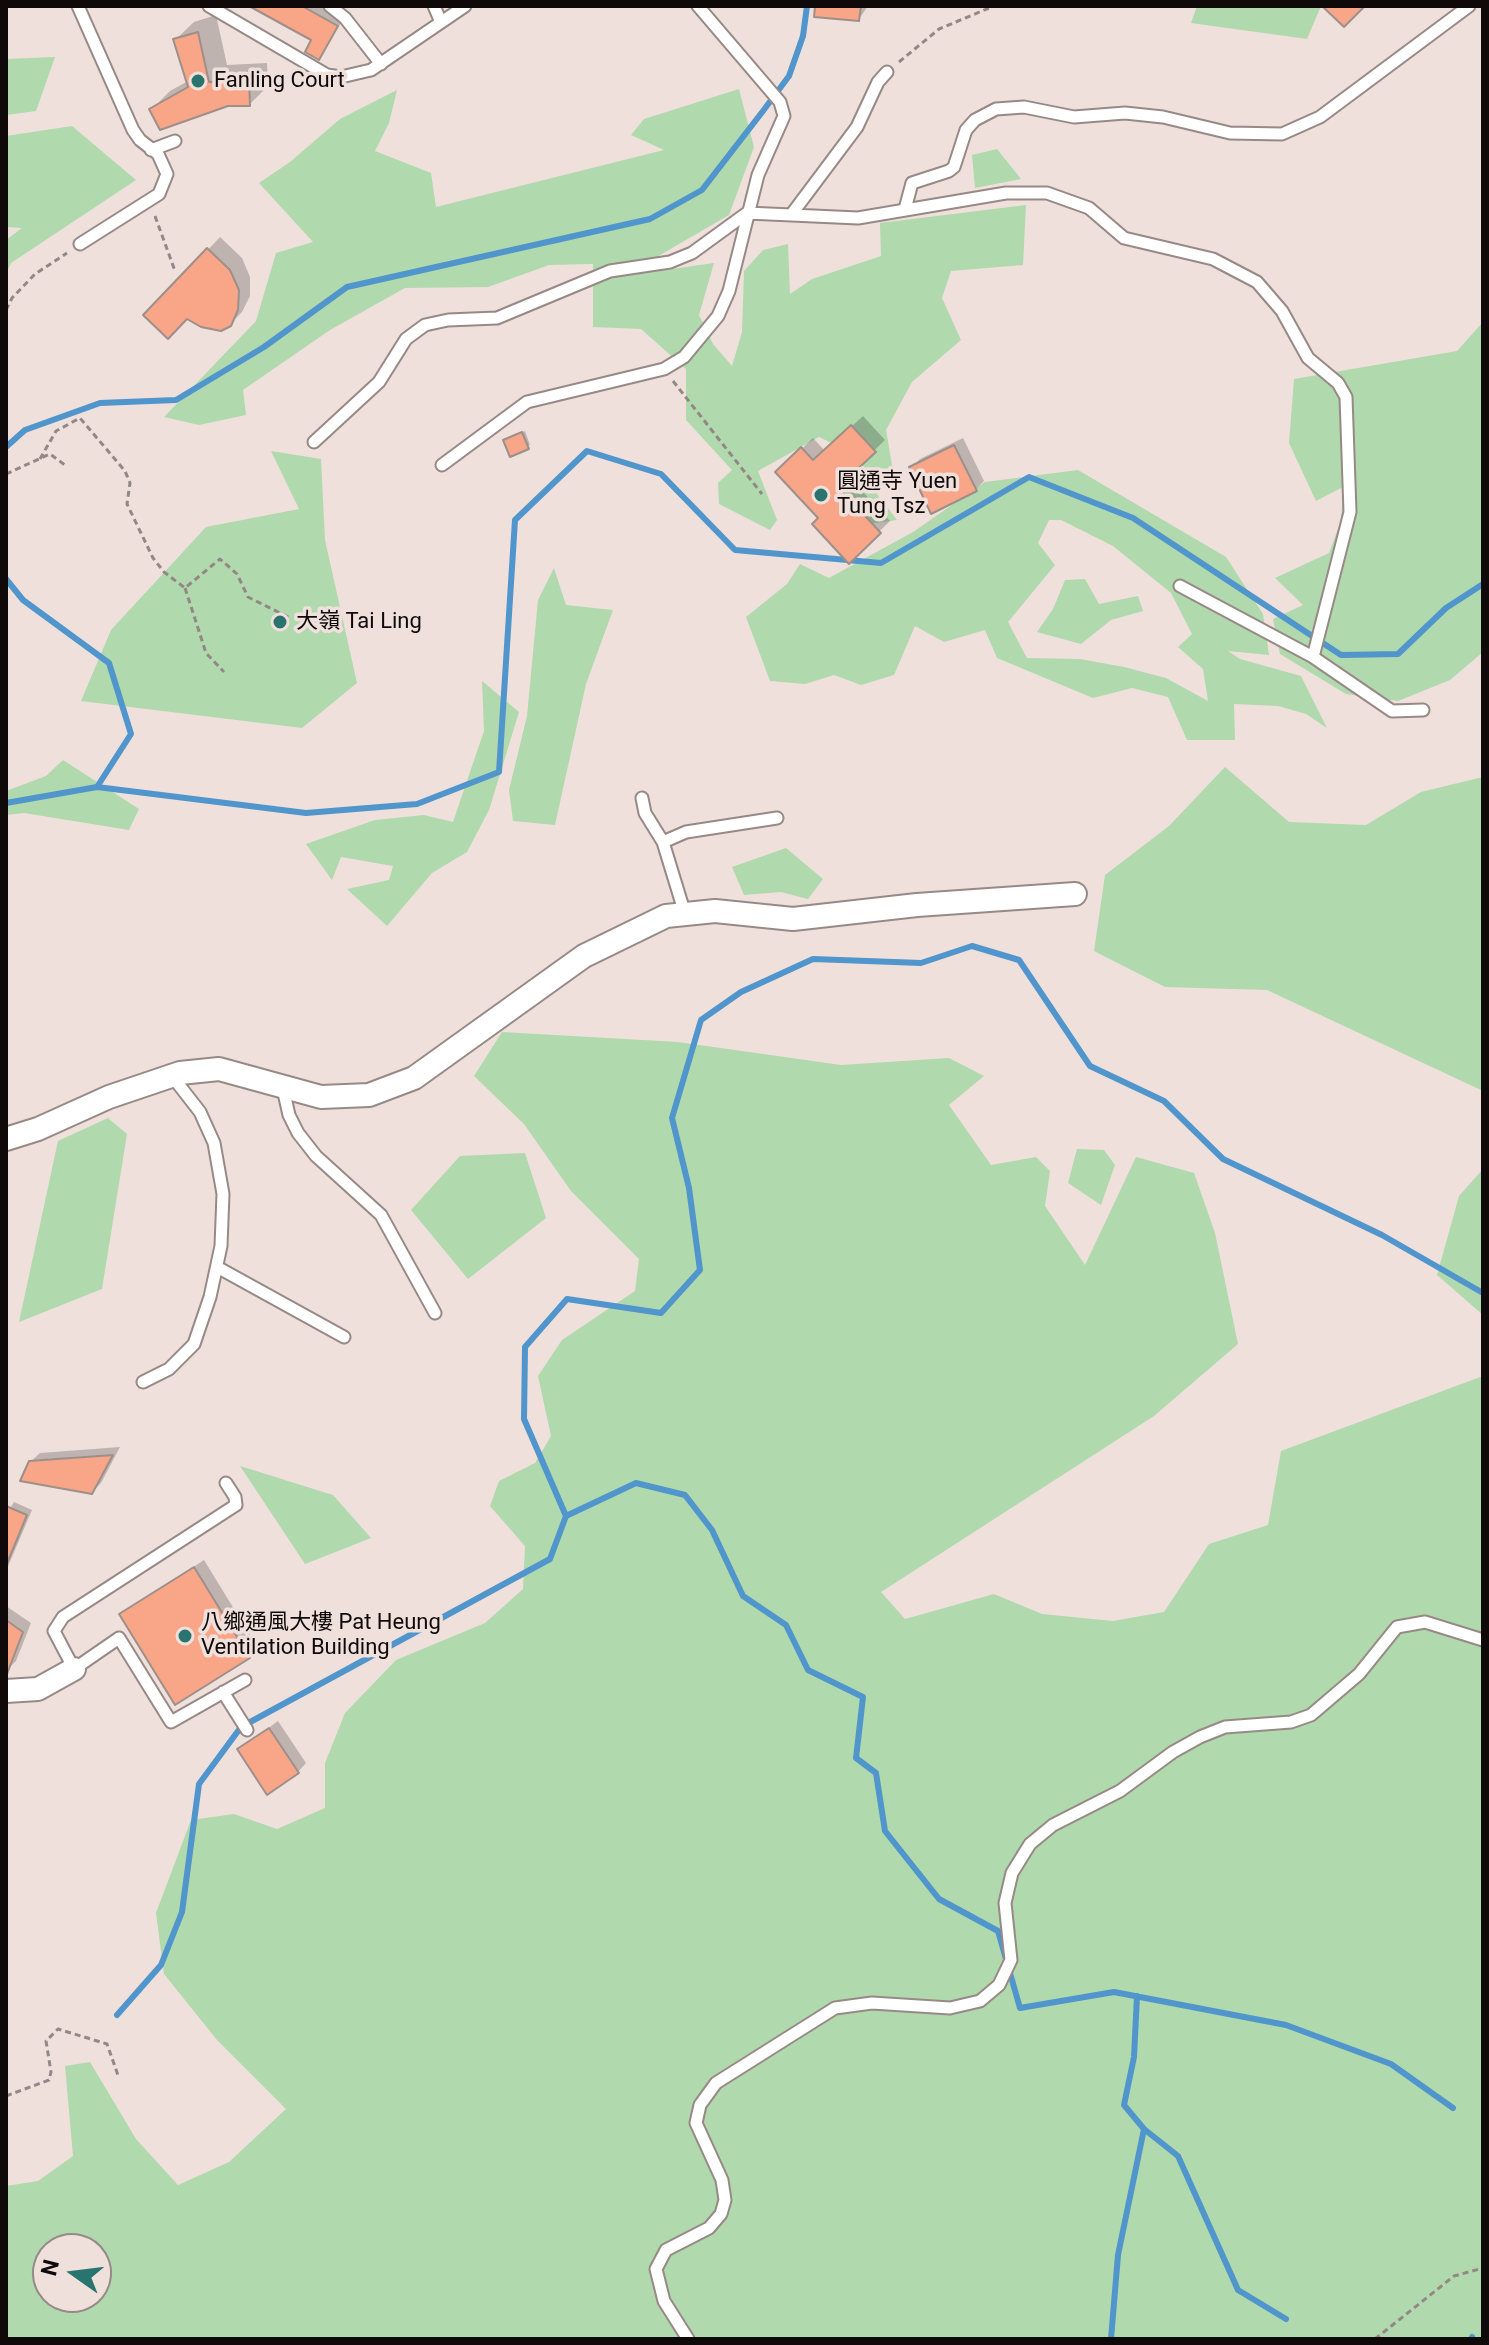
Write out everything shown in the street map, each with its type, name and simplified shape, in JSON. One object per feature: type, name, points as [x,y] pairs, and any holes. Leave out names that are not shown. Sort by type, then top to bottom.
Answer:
[{"type":"street","points":[[6,1139],[172,1076],[219,1069],[321,1097],[369,1095],[414,1078],[584,956],[666,916],[715,911],[793,919],[917,905],[1075,894]]},
{"type":"street","points":[[6,1691],[38,1689],[74,1669]]},
{"type":"lane","points":[[78,6],[133,130],[161,158],[167,174],[159,194],[80,244]]},
{"type":"lane","points":[[330,6],[358,32],[381,64]]},
{"type":"lane","points":[[434,6],[441,22]]},
{"type":"lane","points":[[211,7],[327,75],[355,76],[381,64],[465,6]]},
{"type":"lane","points":[[442,465],[527,402],[664,369],[684,357],[718,316],[729,291],[747,213],[784,116],[780,102],[698,6]]},
{"type":"lane","points":[[905,209],[912,183],[954,167],[966,130],[975,120],[996,109],[1024,107],[1074,117],[1133,114],[1230,133],[1282,134],[1320,117],[1469,6]]},
{"type":"lane","points":[[791,215],[857,127],[878,82],[887,72]]},
{"type":"lane","points":[[151,150],[175,141]]},
{"type":"lane","points":[[314,442],[379,382],[406,339],[425,325],[448,320],[497,318],[610,271],[670,262],[692,253],[747,213],[858,218],[1006,193],[1047,193],[1089,208],[1124,238],[1213,259],[1257,282],[1282,311],[1308,358],[1338,383],[1346,397],[1350,512],[1315,652]]},
{"type":"lane","points":[[1180,586],[1315,652],[1392,711],[1423,710]]},
{"type":"lane","points":[[642,798],[645,813],[663,842],[685,914]]},
{"type":"lane","points":[[663,842],[686,832],[777,818]]},
{"type":"lane","points":[[143,1382],[169,1369],[194,1344],[217,1267],[223,1194],[214,1143],[200,1112],[172,1076]]},
{"type":"lane","points":[[282,1084],[289,1115],[298,1133],[316,1156],[381,1215],[435,1313]]},
{"type":"lane","points":[[217,1267],[344,1337]]},
{"type":"lane","points":[[226,1483],[235,1497],[236,1505],[56,1624],[54,1631],[74,1669],[119,1638],[171,1722],[245,1680]]},
{"type":"lane","points":[[688,2339],[664,2301],[656,2269],[666,2250],[714,2224],[723,2208],[722,2180],[696,2123],[700,2105],[707,2093],[735,2068],[835,2008],[863,2003],[919,2008],[967,2006],[993,1991],[1008,1969],[1012,1950],[1005,1911],[1009,1881],[1024,1851],[1053,1825],[1120,1791],[1173,1752],[1200,1737],[1225,1727],[1291,1722],[1311,1715],[1359,1674],[1397,1627],[1425,1622],[1483,1640]]},
{"type":"lane","points":[[223,1692],[247,1730]]},
{"type":"path","points":[[887,72],[939,29],[994,6]]},
{"type":"path","points":[[147,202],[175,271]]},
{"type":"path","points":[[6,310],[12,298],[35,274],[80,244]]},
{"type":"path","points":[[664,369],[762,494]]},
{"type":"path","points":[[40,459],[56,431],[80,418],[125,471],[130,483],[127,504],[153,558],[185,588],[206,653],[224,672]]},
{"type":"path","points":[[6,474],[50,454],[65,465]]},
{"type":"path","points":[[185,588],[220,559],[237,574],[248,597],[290,618]]},
{"type":"path","points":[[6,2096],[49,2080],[51,2072],[46,2041],[58,2029],[107,2044],[119,2078]]},
{"type":"path","points":[[1375,2339],[1454,2276],[1483,2268]]},
{"type":"green space","points":[[1197,6],[1321,6],[1307,39],[1191,23]]},
{"type":"green space","points":[[55,57],[36,111],[6,115],[6,59]]},
{"type":"green space","points":[[739,89],[754,147],[729,215],[655,258],[665,270],[714,263],[699,315],[713,344],[732,366],[742,332],[744,271],[763,250],[788,244],[790,294],[812,279],[881,256],[880,223],[1026,205],[1023,265],[951,271],[942,298],[961,340],[912,382],[886,430],[893,471],[877,494],[897,520],[856,526],[803,478],[844,449],[819,437],[758,471],[777,520],[770,530],[719,504],[718,483],[732,470],[686,420],[686,369],[641,329],[593,327],[593,264],[549,265],[488,287],[405,288],[330,330],[243,390],[246,415],[199,425],[164,417],[256,321],[276,253],[313,242],[259,183],[290,162],[340,119],[397,90],[389,123],[375,151],[431,173],[436,207],[664,150],[631,135],[644,119]]},
{"type":"green space","points":[[72,126],[136,180],[11,263],[6,274],[6,240],[22,228],[6,227],[6,136]]},
{"type":"green space","points":[[997,149],[1021,179],[975,188],[972,155]]},
{"type":"green space","points":[[1483,322],[1483,652],[1450,680],[1398,701],[1346,694],[1280,654],[1273,619],[1303,605],[1275,578],[1329,553],[1341,521],[1343,487],[1316,501],[1289,443],[1294,379],[1457,351]]},
{"type":"green space","points":[[271,451],[321,459],[325,540],[357,683],[302,728],[81,701],[111,630],[206,527],[299,509]]},
{"type":"green space","points":[[1078,470],[1226,557],[1263,614],[1269,655],[1228,651],[1240,659],[1301,676],[1327,728],[1306,714],[1278,706],[1234,704],[1235,740],[1187,740],[1168,697],[1132,688],[1093,698],[997,658],[985,630],[944,642],[915,626],[894,675],[861,685],[834,675],[805,684],[770,681],[746,617],[787,584],[800,564],[829,578],[913,532],[985,482]],"holes":[[[1049,520],[1061,520],[1113,546],[1171,593],[1192,634],[1178,647],[1203,669],[1208,701],[1166,678],[1124,667],[1080,659],[1027,658],[1008,622],[1055,565],[1038,543]]]},
{"type":"green space","points":[[554,568],[566,605],[613,610],[586,684],[555,825],[513,821],[509,790],[527,716],[538,600]]},
{"type":"green space","points":[[1085,579],[1099,604],[1138,596],[1143,611],[1111,620],[1081,644],[1037,632],[1053,609],[1065,580]]},
{"type":"green space","points":[[482,681],[519,712],[489,810],[467,852],[432,873],[387,926],[347,889],[389,880],[393,866],[341,857],[332,880],[306,844],[375,820],[424,815],[453,822],[484,731]]},
{"type":"green space","points":[[63,760],[139,809],[129,830],[24,813],[6,815],[6,791],[46,776]]},
{"type":"green space","points":[[1225,767],[1289,822],[1366,825],[1421,792],[1483,777],[1483,1091],[1267,990],[1165,987],[1094,951],[1105,875],[1169,826]]},
{"type":"green space","points":[[786,848],[823,879],[808,899],[781,892],[744,895],[732,867]]},
{"type":"green space","points":[[502,1032],[678,1042],[841,1065],[949,1058],[984,1076],[949,1105],[991,1165],[1036,1157],[1050,1171],[1045,1206],[1085,1265],[1136,1157],[1194,1173],[1215,1233],[1238,1344],[1154,1416],[881,1592],[905,1619],[994,1594],[1042,1614],[1113,1621],[1164,1612],[1209,1544],[1268,1525],[1281,1451],[1483,1376],[1483,2339],[6,2339],[6,2186],[38,2181],[73,2156],[65,2066],[90,2062],[136,2139],[178,2185],[229,2162],[286,2109],[217,2040],[164,1974],[156,1913],[191,1820],[234,1814],[277,1829],[325,1808],[325,1763],[345,1713],[396,1660],[485,1623],[523,1589],[525,1546],[490,1506],[499,1481],[535,1463],[551,1436],[538,1376],[562,1340],[635,1291],[639,1259],[571,1191],[524,1124],[474,1076]]},
{"type":"green space","points":[[108,1118],[127,1134],[102,1289],[19,1322],[58,1141]]},
{"type":"green space","points":[[1077,1149],[1104,1150],[1115,1165],[1101,1205],[1068,1183]]},
{"type":"green space","points":[[525,1153],[546,1218],[468,1279],[411,1210],[460,1156]]},
{"type":"green space","points":[[1483,1169],[1483,1315],[1437,1275],[1459,1196]]},
{"type":"green space","points":[[240,1466],[333,1495],[371,1538],[305,1564]]},
{"type":"building","points":[[249,6],[302,6],[338,26],[319,60],[305,52],[311,40]]},
{"type":"building","points":[[815,6],[861,6],[859,21],[814,17]]},
{"type":"building","points":[[1322,6],[1365,6],[1344,27]]},
{"type":"building","name":"Fanling Court","points":[[198,32],[209,82],[249,80],[250,106],[228,106],[160,130],[149,109],[188,87],[173,39]]},
{"type":"building","points":[[207,248],[230,270],[239,290],[238,310],[231,326],[221,331],[201,327],[187,319],[168,339],[143,315]]},
{"type":"building","name":"圓通寺 Yuen Tung Tsz","points":[[851,425],[876,452],[838,487],[881,533],[849,564],[812,524],[818,518],[775,472],[801,447],[813,460]]},
{"type":"building","points":[[522,432],[529,449],[510,457],[503,440]]},
{"type":"building","points":[[954,445],[977,491],[931,514],[909,467]]},
{"type":"building","points":[[113,1455],[92,1494],[20,1481],[29,1461]]},
{"type":"building","points":[[6,1506],[27,1515],[6,1566]]},
{"type":"building","name":"八鄉通風大樓 Pat Heung Ventilation Building","points":[[194,1567],[250,1658],[175,1705],[119,1614]]},
{"type":"building","points":[[6,1620],[23,1632],[7,1674],[6,1674]]},
{"type":"building","points":[[269,1728],[299,1773],[267,1795],[237,1749]]},
{"type":"waterway","points":[[6,447],[25,430],[100,403],[176,400],[264,347],[347,287],[650,219],[702,190],[789,76],[803,36],[807,6]]},
{"type":"waterway","points":[[97,787],[306,813],[417,804],[499,772],[515,520],[587,451],[661,474],[735,550],[881,563],[1029,477],[1133,518],[1341,655],[1398,654],[1446,608],[1483,584]]},
{"type":"waterway","points":[[6,579],[23,600],[109,663],[131,734],[97,787],[6,803]]},
{"type":"waterway","points":[[566,1516],[524,1419],[525,1347],[567,1299],[661,1313],[700,1270],[689,1188],[672,1118],[701,1020],[741,992],[813,959],[921,963],[972,946],[1019,960],[1090,1066],[1164,1101],[1223,1159],[1382,1235],[1483,1293]]},
{"type":"waterway","points":[[117,2015],[161,1965],[182,1912],[199,1784],[241,1727],[550,1559],[566,1516],[636,1483],[685,1495],[712,1530],[743,1596],[786,1625],[808,1670],[863,1697],[856,1758],[876,1773],[885,1831],[939,1899],[998,1931],[1020,2008],[1114,1992],[1286,2025],[1391,2064],[1453,2108]]},
{"type":"waterway","points":[[1137,1996],[1134,2057],[1124,2105],[1144,2129],[1178,2156],[1238,2290],[1286,2319]]},
{"type":"waterway","points":[[1111,2339],[1118,2255],[1144,2129]]},
{"type":"place","name":"Fanling Court","points":[[198,81]]},
{"type":"place","name":"圓通寺 Yuen Tung Tsz","points":[[821,495]]},
{"type":"place","name":"大嶺 Tai Ling","points":[[280,622]]},
{"type":"place","name":"八鄉通風大樓 Pat Heung Ventilation Building","points":[[185,1636]]}]
